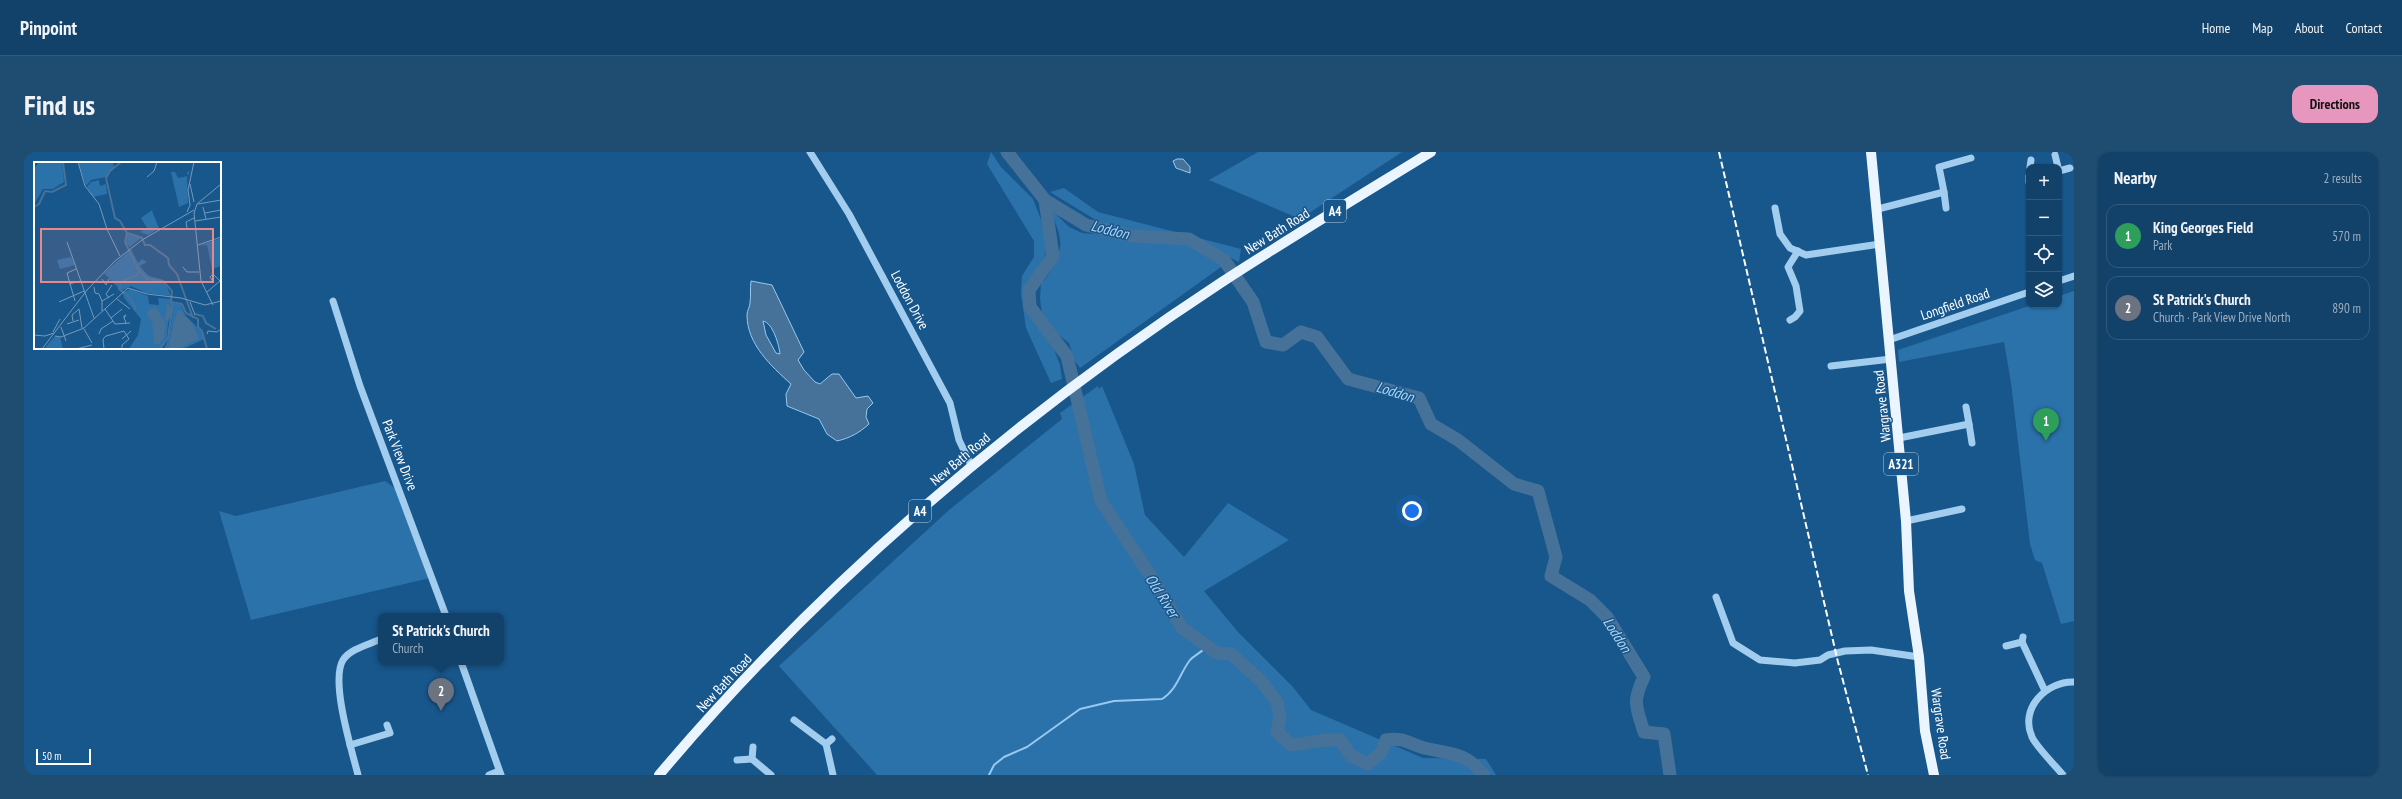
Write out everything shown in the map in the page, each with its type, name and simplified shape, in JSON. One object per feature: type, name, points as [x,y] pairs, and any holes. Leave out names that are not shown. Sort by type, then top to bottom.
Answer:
[{"type":"main road","name":"New Bath Road","points":[[660,775],[704,724],[803,621],[904,526],[972,468],[1096,370],[1222,282],[1431,152]]},
{"type":"main road","name":"Wargrave Road","points":[[1871,152],[1878,210],[1899,438],[1906,521],[1909,591],[1919,657],[1925,731],[1934,775]]},
{"type":"street","name":"Loddon Drive","points":[[810,152],[818,168],[849,214],[950,403],[960,440],[972,468]]},
{"type":"street","points":[[2055,155],[2057,164]]},
{"type":"street","points":[[1946,208],[1939,167],[1970,158]]},
{"type":"street","points":[[2062,170],[2070,168]]},
{"type":"street","points":[[1878,210],[1944,192]]},
{"type":"street","points":[[1775,208],[1780,234],[1790,248],[1806,255],[1880,244]]},
{"type":"street","points":[[1790,320],[1800,311],[1796,286],[1788,267],[1798,251]]},
{"type":"street","points":[[2062,280],[2074,276]]},
{"type":"street","name":"Longfield Road","points":[[1889,340],[2026,293]]},
{"type":"street","name":"Park View Drive","points":[[333,302],[360,386],[445,613]]},
{"type":"street","points":[[1831,366],[1891,359]]},
{"type":"street","points":[[1966,407],[1972,443]]},
{"type":"street","points":[[1899,438],[1969,424]]},
{"type":"street","points":[[1906,521],[1962,509]]},
{"type":"street","points":[[1716,597],[1733,643],[1760,660],[1795,663],[1820,660],[1828,655],[1844,652],[1871,650],[1919,657]]},
{"type":"street","points":[[2006,646],[2022,639],[2045,691]]},
{"type":"street","points":[[358,775],[341,704],[339,677],[343,660],[354,652],[378,640]]},
{"type":"street","points":[[462,665],[500,773],[489,775]]},
{"type":"street","points":[[2063,775],[2032,737],[2029,716],[2034,702],[2049,687],[2066,682],[2074,682]]},
{"type":"street","points":[[794,720],[826,744],[833,775]]},
{"type":"street","points":[[350,745],[390,732]]},
{"type":"street","points":[[826,744],[832,739]]},
{"type":"street","points":[[752,759],[753,747]]},
{"type":"street","points":[[737,760],[752,759],[771,775]]},
{"type":"shaded area","points":[[991,152],[1001,167],[1033,199],[1047,235],[1047,251],[1028,290],[1027,307],[1032,319],[1054,349],[1060,365],[1062,379],[1051,383],[1026,328],[1021,294],[1022,276],[1034,257],[1034,241],[987,164]]},
{"type":"shaded area","points":[[1258,152],[1402,152],[1300,219],[1209,180]]},
{"type":"shaded area","points":[[1183,159],[1190,167],[1190,173],[1176,168],[1173,161]]},
{"type":"shaded area","points":[[1064,188],[1098,212],[1241,249],[1239,262],[1185,235],[1139,233],[1099,222],[1050,192]]},
{"type":"shaded area","points":[[1054,212],[1069,227],[1082,233],[1188,242],[1221,262],[1221,267],[1080,368],[1075,361],[1069,343],[1043,322],[1040,299],[1041,283],[1052,268],[1060,248],[1060,237],[1053,216]]},
{"type":"shaded area","points":[[751,281],[772,285],[804,352],[798,360],[804,370],[815,382],[820,384],[832,374],[839,374],[856,398],[868,396],[873,403],[867,409],[866,417],[869,424],[858,433],[837,441],[827,434],[819,419],[787,406],[786,394],[791,384],[768,362],[762,354],[751,335],[748,326],[747,312],[750,304]],"holes":[[[763,321],[773,330],[780,354],[776,353],[766,335]]]},
{"type":"shaded area","points":[[2074,291],[2074,621],[2061,624],[2042,563],[2035,560],[2030,544],[2011,383],[2004,342],[1899,362],[1898,350],[2026,307],[2062,308],[2062,295]]},
{"type":"shaded area","points":[[1098,386],[1099,389],[1102,386],[1134,464],[1145,515],[1184,557],[1228,503],[1289,540],[1204,591],[1238,632],[1293,687],[1311,710],[1423,758],[1486,759],[1496,775],[877,775],[779,666],[949,510],[1062,419],[1060,413]]},
{"type":"shaded area","points":[[385,481],[396,489],[430,578],[251,620],[219,511],[236,516]]},
{"type":"waterway","name":"Loddon","points":[[1007,152],[1045,200],[1086,225],[1132,236],[1189,239],[1224,260],[1253,302],[1266,342],[1283,345],[1301,332],[1317,337],[1348,379],[1419,398],[1431,424],[1458,440],[1514,484],[1538,491],[1556,557],[1551,576],[1590,600],[1607,617],[1644,677],[1638,692],[1636,704],[1637,710],[1644,732],[1664,734],[1670,775]]},
{"type":"waterway","name":"Old River","points":[[1045,200],[1053,256],[1029,290],[1030,307],[1067,356],[1101,501],[1154,581],[1182,628],[1217,653],[1231,654],[1261,681],[1277,702],[1280,718],[1277,732],[1291,745],[1328,740],[1340,740],[1351,756],[1368,764],[1381,753],[1386,740],[1397,739],[1424,748],[1457,755],[1477,767],[1484,775]]},
{"type":"waterway","points":[[989,775],[994,765],[1004,757],[1027,747],[1080,709],[1114,701],[1162,699],[1175,686],[1190,660],[1207,646]]},
{"type":"railway","points":[[1719,152],[1838,662],[1868,775]]},
{"type":"place","name":"King Georges Field","points":[[2046,441]]},
{"type":"place","name":"St Patrick's Church","points":[[441,711]]}]
